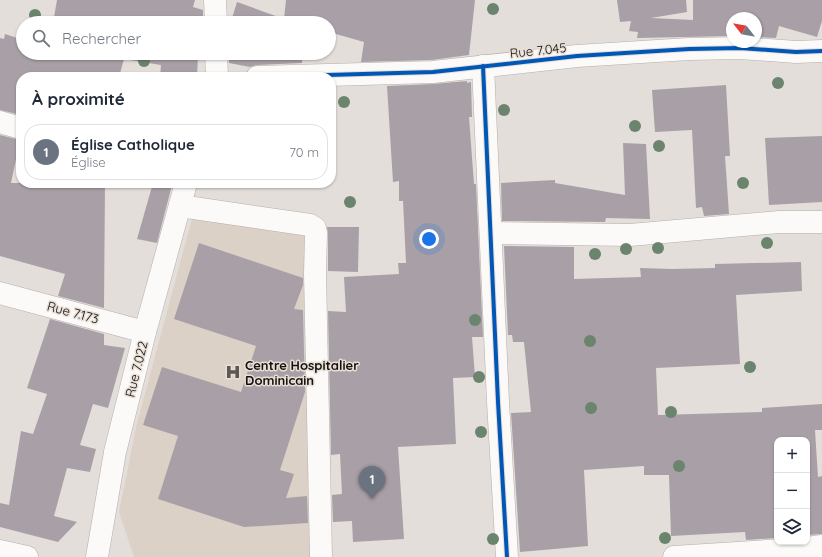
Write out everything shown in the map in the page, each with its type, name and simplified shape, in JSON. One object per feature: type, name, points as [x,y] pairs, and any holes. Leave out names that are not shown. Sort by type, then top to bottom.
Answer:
[{"type":"street","points":[[215,0],[216,16]]},
{"type":"street","name":"Rue 7.045","points":[[336,75],[433,72],[577,56],[689,49],[740,48],[796,52],[822,51]]},
{"type":"street","points":[[216,60],[217,72]]},
{"type":"street","points":[[483,66],[507,557]]},
{"type":"street","points":[[0,122],[16,127]]},
{"type":"street","name":"Rue 7.022","points":[[97,557],[115,452],[185,188]]},
{"type":"street","points":[[180,206],[310,225],[315,228],[321,557]]},
{"type":"street","points":[[491,233],[630,235],[779,222],[822,222]]},
{"type":"street","name":"Rue 7.173","points":[[0,293],[146,332]]},
{"type":"street","points":[[674,557],[799,549],[822,546]]},
{"type":"street","points":[[0,551],[27,557]]},
{"type":"shaded area","name":"Centre Hospitalier Dominicain","points":[[193,215],[313,228],[321,557],[134,557],[119,512],[137,423]]},
{"type":"building","points":[[57,0],[195,0],[193,7],[203,10],[203,16],[54,16]]},
{"type":"building","points":[[286,0],[475,0],[469,55],[432,60],[361,62],[364,42],[336,34],[336,16],[284,16]]},
{"type":"building","points":[[617,0],[686,0],[687,12],[651,18],[693,20],[693,0],[822,0],[822,21],[817,37],[779,26],[776,38],[762,37],[762,12],[726,12],[726,36],[637,38],[638,32],[629,31],[631,21],[620,22]]},
{"type":"building","points":[[237,2],[276,16],[233,16]]},
{"type":"building","points":[[5,34],[16,38],[16,60],[124,60],[120,72],[16,72],[16,114],[0,110],[0,38],[4,39]]},
{"type":"building","points":[[130,60],[198,60],[197,72],[160,72],[161,65]]},
{"type":"building","points":[[229,60],[302,60],[302,63],[257,65],[250,67],[229,63]]},
{"type":"building","points":[[467,81],[467,83],[471,82],[472,117],[469,117],[474,184],[476,184],[483,337],[472,337],[475,377],[453,378],[456,444],[398,447],[404,539],[353,542],[352,521],[333,522],[332,495],[342,494],[340,454],[331,455],[328,311],[346,312],[344,277],[399,274],[398,263],[406,263],[403,201],[399,201],[399,181],[393,182],[387,86]]},
{"type":"building","points":[[726,85],[730,156],[725,156],[729,214],[704,216],[702,207],[696,208],[692,130],[655,132],[652,90]]},
{"type":"building","points":[[0,135],[16,139],[16,159],[11,183],[16,183],[16,188],[105,188],[104,308],[58,296],[65,274],[0,256]]},
{"type":"building","points":[[822,136],[822,202],[769,205],[765,138]]},
{"type":"building","points":[[623,143],[646,144],[650,219],[606,218],[605,222],[502,221],[501,183],[555,180],[555,183],[625,195]]},
{"type":"building","points":[[152,188],[171,188],[157,243],[137,239]]},
{"type":"building","points":[[327,227],[359,227],[358,272],[328,271]]},
{"type":"building","points":[[199,243],[303,278],[303,285],[294,309],[303,310],[305,392],[280,470],[294,474],[286,498],[307,496],[308,523],[244,527],[158,499],[178,436],[143,425],[162,367],[241,392],[256,346],[174,319]]},
{"type":"building","points":[[504,246],[574,247],[574,279],[641,277],[640,268],[715,268],[715,264],[801,262],[802,291],[736,295],[740,364],[656,368],[658,415],[762,412],[762,408],[822,404],[822,430],[815,430],[818,477],[822,476],[822,534],[810,535],[810,437],[774,437],[774,538],[746,540],[745,532],[671,536],[669,475],[644,475],[644,466],[584,470],[588,546],[520,552],[511,413],[531,412],[524,342],[513,342],[512,335],[508,335]]},
{"type":"building","points":[[50,319],[104,334],[104,345],[125,348],[108,408],[93,404],[80,445],[96,449],[90,472],[67,468],[54,516],[77,522],[58,542],[0,527],[0,503],[9,505],[21,431],[33,434],[47,394],[27,388]]},
{"type":"cycle path","points":[[336,75],[433,72],[577,56],[689,49],[740,48],[796,52],[822,51]]},
{"type":"cycle path","points":[[483,66],[498,402],[507,557]]},
{"type":"place","name":"Centre Hospitalier Dominicain","points":[[233,372]]},
{"type":"place","name":"Église Catholique","points":[[372,499]]}]
